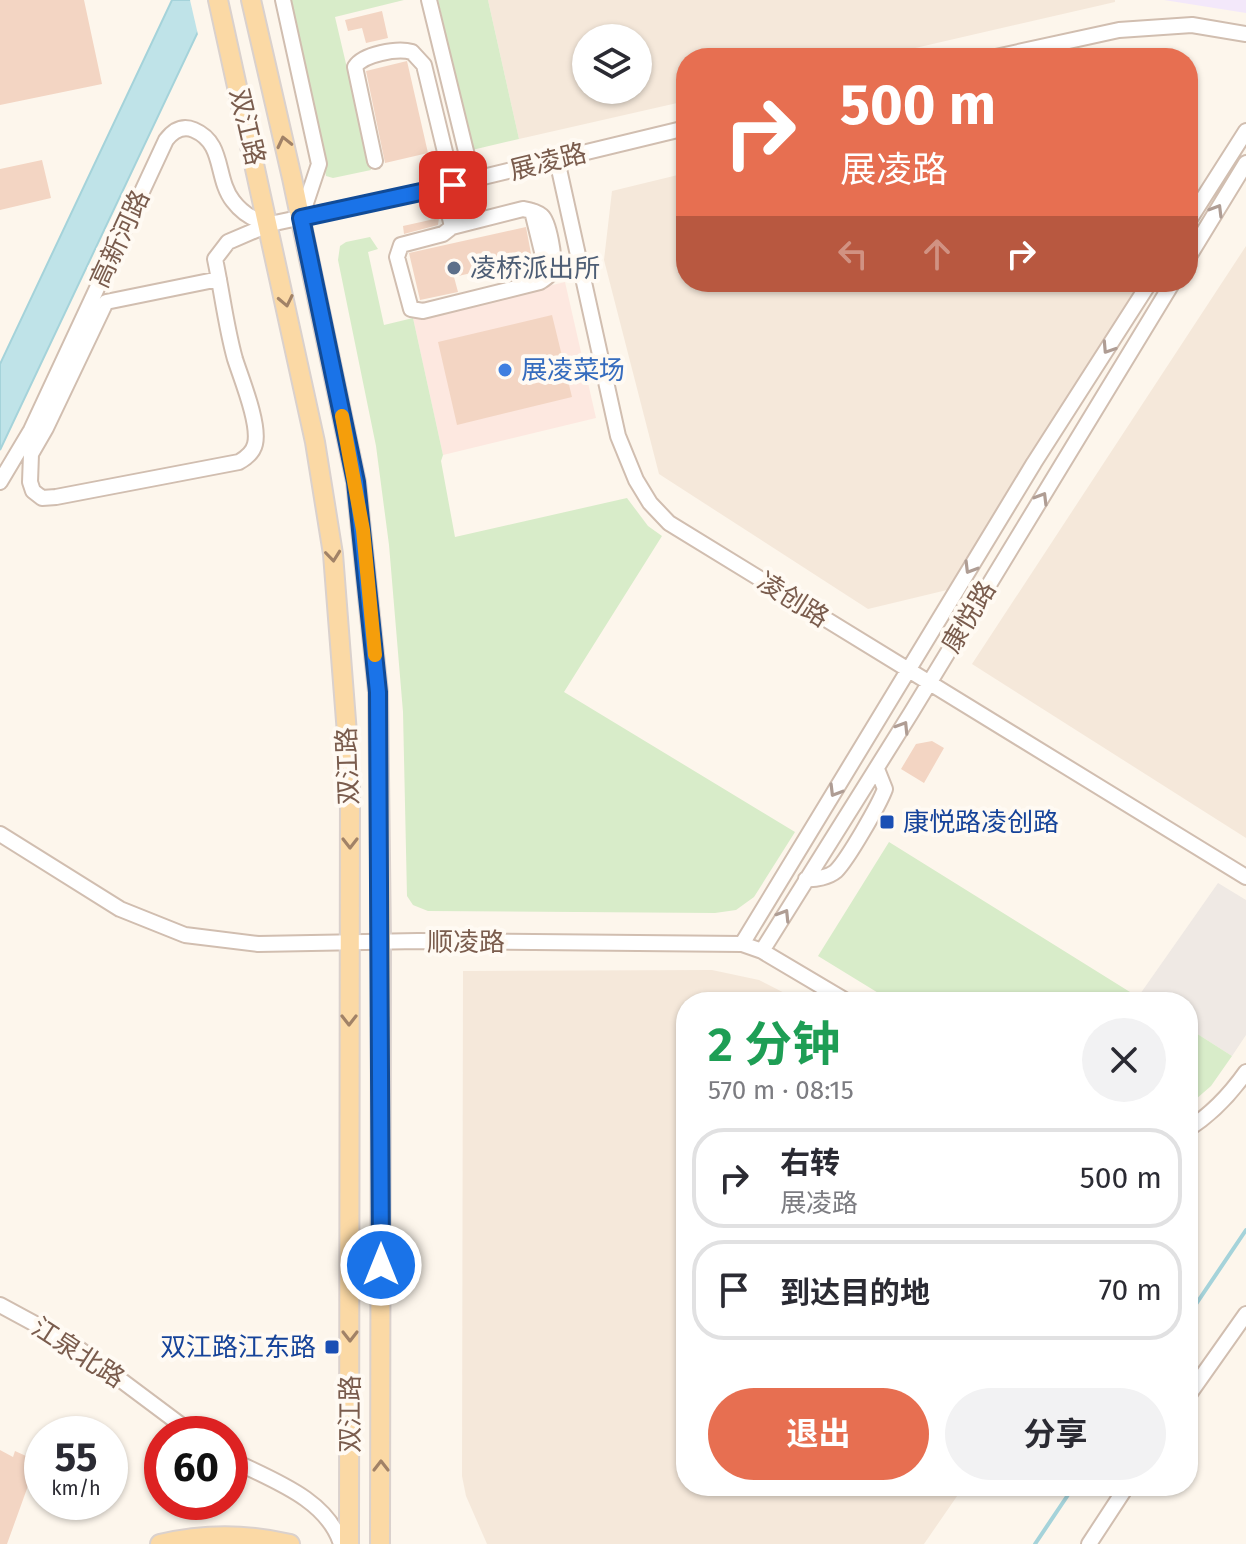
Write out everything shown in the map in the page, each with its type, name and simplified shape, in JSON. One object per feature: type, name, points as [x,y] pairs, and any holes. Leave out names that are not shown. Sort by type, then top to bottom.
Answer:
[{"type":"main road","name":"双江路","points":[[218,0],[270,224],[326,498],[333,554],[350,772],[349,1544]]},
{"type":"main road","name":"双江路","points":[[251,0],[301,218],[356,482],[378,692],[381,942],[380,1544]]},
{"type":"main road","points":[[160,1544],[213,1537],[262,1537],[290,1544]]},
{"type":"street","points":[[283,0],[319,164],[301,218]]},
{"type":"street","points":[[429,0],[473,180]]},
{"type":"street","points":[[1037,48],[1119,30],[1192,25],[1246,34]]},
{"type":"street","points":[[375,161],[355,67],[361,60],[399,51],[412,52],[424,65],[448,186],[452,227]]},
{"type":"street","name":"高新河路","points":[[0,482],[31,430],[166,140],[172,133],[189,128],[209,141],[217,153],[232,200],[255,221],[270,224]]},
{"type":"street","name":"展凌路","points":[[219,279],[215,259],[219,251],[228,242],[270,224],[448,186],[676,130]]},
{"type":"street","points":[[1198,206],[1246,131]]},
{"type":"street","name":"凌创路","points":[[557,160],[618,436],[626,459],[650,503],[669,523],[1246,877]]},
{"type":"street","points":[[1198,242],[1246,163]]},
{"type":"street","points":[[517,210],[532,211],[546,221],[552,271],[540,282],[423,311],[411,309],[397,251],[407,242],[443,234],[452,227],[517,210]]},
{"type":"street","points":[[522,274],[536,270],[542,263],[532,211]]},
{"type":"street","points":[[219,279],[255,432],[255,444],[248,457],[239,462],[56,497],[42,498],[33,491],[29,470],[31,454],[106,302],[219,279]]},
{"type":"street","name":"康悦路","points":[[742,944],[1034,463],[1144,292]]},
{"type":"street","name":"康悦路","points":[[762,951],[877,769],[1167,292]]},
{"type":"street","points":[[806,879],[821,878],[835,872],[885,789],[877,769]]},
{"type":"street","name":"顺凌路","points":[[0,834],[120,909],[185,935],[258,944],[742,944],[762,951],[831,992]]},
{"type":"street","points":[[1198,1123],[1209,1116],[1246,1072]]},
{"type":"street","name":"江泉北路","points":[[0,1305],[74,1345],[169,1416]]},
{"type":"street","points":[[1198,1382],[1246,1314]]},
{"type":"street","points":[[248,1468],[309,1500],[336,1530],[341,1544]]},
{"type":"street","points":[[1089,1544],[1120,1496]]},
{"type":"shaded area","points":[[488,0],[1115,0],[915,48],[676,48],[676,103],[519,139]]},
{"type":"shaded area","points":[[1164,0],[1246,0],[1246,13]]},
{"type":"shaded area","points":[[676,175],[676,292],[1139,292],[947,590],[868,609],[659,474],[604,260],[612,191]]},
{"type":"shaded area","points":[[1246,246],[1246,838],[972,664]]},
{"type":"shaded area","name":"展凌菜场","points":[[565,282],[596,418],[443,455],[413,318]]},
{"type":"shaded area","points":[[1218,883],[1246,900],[1246,1035],[1232,1056],[1198,1034],[1198,992],[1142,992]]},
{"type":"shaded area","points":[[712,970],[759,980],[782,992],[676,992],[676,1496],[957,1496],[924,1544],[487,1544],[466,1496],[462,1476],[463,971]]},
{"type":"green space","points":[[287,0],[404,0],[335,17],[371,170],[333,178],[326,176]]},
{"type":"green space","points":[[438,0],[488,0],[519,139],[472,150]]},
{"type":"green space","points":[[370,237],[378,249],[368,252],[384,325],[413,318],[443,455],[441,461],[455,537],[627,498],[648,526],[662,536],[564,692],[795,832],[754,897],[736,910],[715,913],[428,911],[413,905],[407,896],[403,712],[389,545],[376,446],[338,260],[340,246]]},
{"type":"green space","points":[[889,842],[1130,992],[877,992],[818,956]]},
{"type":"green space","points":[[1198,1034],[1232,1056],[1211,1086],[1198,1097]]},
{"type":"water","points":[[172,0],[213,0],[0,450],[0,364]]},
{"type":"pier","points":[[190,0],[217,0],[199,39]]},
{"type":"building","points":[[0,0],[84,0],[102,84],[0,105]]},
{"type":"building","points":[[382,11],[388,38],[366,43],[362,28],[348,31],[345,20]]},
{"type":"building","points":[[407,61],[428,153],[385,163],[366,71]]},
{"type":"building","points":[[42,160],[51,198],[0,210],[0,169]]},
{"type":"building","points":[[439,218],[438,225],[404,234],[403,226]]},
{"type":"building","name":"凌桥派出所","points":[[526,227],[532,259],[454,277],[458,292],[420,300],[409,253]]},
{"type":"building","name":"展凌菜场","points":[[552,315],[572,397],[457,425],[438,342]]},
{"type":"building","points":[[932,741],[944,748],[924,783],[901,769],[916,744]]},
{"type":"building","points":[[0,1450],[13,1457],[15,1451],[24,1455],[24,1497],[7,1544],[0,1544]]},
{"type":"waterway","points":[[1198,1301],[1246,1230]]},
{"type":"waterway","points":[[1035,1544],[1067,1496]]},
{"type":"slow traffic","points":[[342,416],[363,530],[375,655]]},
{"type":"place","name":"凌桥派出所","points":[[454,268]]},
{"type":"place","name":"展凌菜场","points":[[505,370]]},
{"type":"place","name":"康悦路凌创路","points":[[887,822]]},
{"type":"place","name":"双江路江东路","points":[[332,1347]]},
{"type":"route","points":[[381,1265],[378,692],[356,482],[301,218],[453,185]]}]
